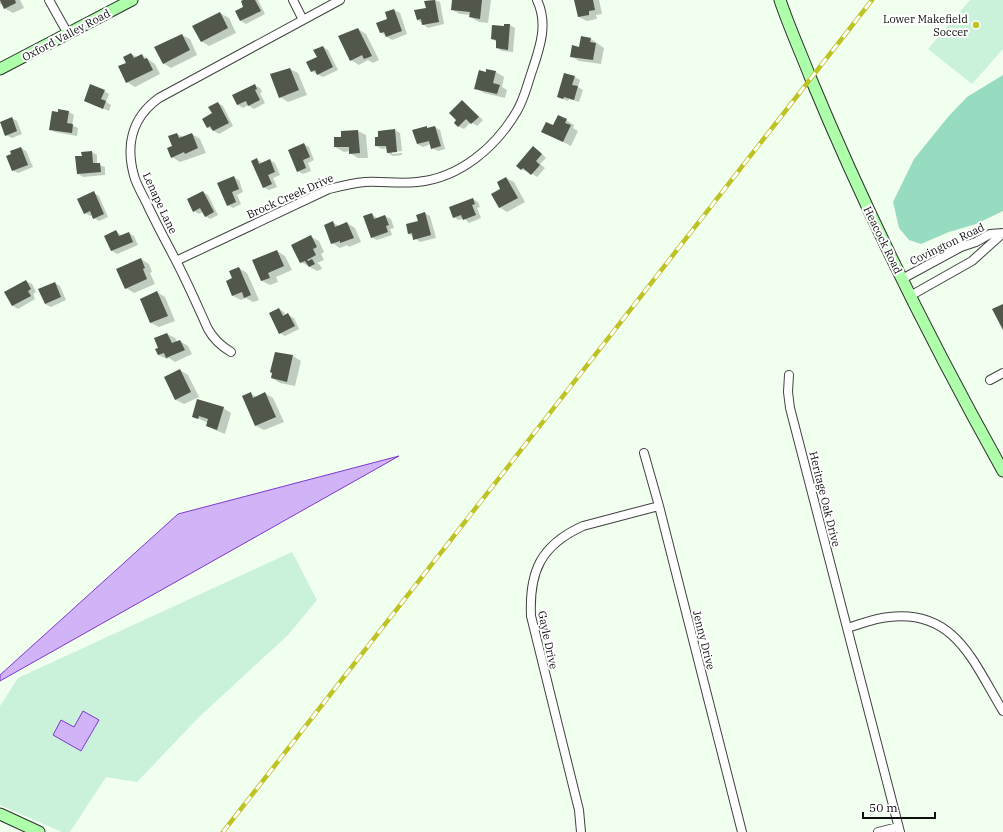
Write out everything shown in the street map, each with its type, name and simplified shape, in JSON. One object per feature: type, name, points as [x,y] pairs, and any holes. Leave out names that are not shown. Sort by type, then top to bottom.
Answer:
[{"type":"main road","name":"Oxford Valley Road","points":[[0,69],[132,0]]},
{"type":"main road","name":"Heacock Road","points":[[780,0],[852,176],[936,348],[1003,471]]},
{"type":"main road","points":[[0,814],[39,832]]},
{"type":"street","points":[[49,0],[68,34]]},
{"type":"street","points":[[293,0],[304,20],[340,0]]},
{"type":"street","name":"Brock Creek Drive","points":[[176,261],[329,189],[346,184],[365,182],[402,183],[433,179],[448,174],[472,161],[497,139],[518,110],[525,95],[541,43],[542,19],[537,0]]},
{"type":"street","name":"Lenape Lane","points":[[231,352],[220,346],[214,339],[136,181],[130,157],[130,144],[136,122],[143,111],[159,98],[304,20]]},
{"type":"street","name":"Covington Road","points":[[902,279],[961,247],[976,242],[990,234],[1003,233]]},
{"type":"street","name":"Covington Road","points":[[910,296],[972,261],[1003,233]]},
{"type":"street","points":[[990,380],[1003,373]]},
{"type":"street","name":"Heritage Oak Drive","points":[[789,375],[788,392],[790,408],[899,829]]},
{"type":"street","name":"Jenny Drive","points":[[644,453],[659,506],[742,832]]},
{"type":"street","name":"Gayle Drive","points":[[581,832],[579,810],[531,616],[531,586],[540,562],[546,553],[563,537],[571,532],[583,526],[659,506]]},
{"type":"street","points":[[847,628],[888,617],[904,616],[927,620],[942,627],[954,636],[967,651],[1003,711]]},
{"type":"street","points":[[878,832],[899,829]]},
{"type":"green space","name":"Lower Makefield Soccer","points":[[970,0],[1003,0],[1003,49],[972,84],[928,49]]},
{"type":"green space","points":[[1003,75],[1003,211],[976,224],[949,232],[921,244],[909,240],[899,228],[893,202],[914,159],[948,117],[967,97]]},
{"type":"green space","points":[[292,552],[317,600],[288,635],[199,717],[137,782],[106,777],[70,832],[62,832],[0,805],[0,706],[18,678]]},
{"type":"shaded area","points":[[399,456],[0,681],[0,675],[178,514]]},
{"type":"shaded area","points":[[83,711],[99,720],[81,751],[53,735],[61,720],[74,727]]},
{"type":"building","points":[[0,0],[15,0],[16,3],[4,9]]},
{"type":"building","points":[[255,0],[261,11],[240,21],[235,11],[243,7],[241,1]]},
{"type":"building","points":[[435,0],[439,22],[422,25],[421,19],[417,20],[414,10],[426,8],[424,1]]},
{"type":"building","points":[[452,0],[482,0],[480,19],[469,17],[470,12],[451,10]]},
{"type":"building","points":[[574,0],[593,0],[595,10],[589,11],[589,15],[578,17]]},
{"type":"building","points":[[394,9],[402,31],[386,37],[384,32],[380,33],[376,23],[387,19],[385,12]]},
{"type":"building","points":[[220,12],[228,28],[201,42],[192,26]]},
{"type":"building","points":[[504,24],[510,24],[508,50],[496,48],[496,40],[491,39],[492,25],[504,26]]},
{"type":"building","points":[[358,28],[372,56],[364,59],[362,55],[350,61],[338,36]]},
{"type":"building","points":[[182,34],[190,50],[163,64],[154,47]]},
{"type":"building","points":[[581,36],[591,38],[590,42],[596,43],[593,60],[570,57],[572,45],[579,47]]},
{"type":"building","points":[[323,46],[333,67],[317,75],[315,70],[311,72],[306,62],[317,57],[313,50]]},
{"type":"building","points":[[131,53],[134,58],[142,54],[144,59],[147,58],[153,70],[126,83],[118,66],[126,63],[123,57]]},
{"type":"building","points":[[290,68],[299,90],[279,98],[270,74]]},
{"type":"building","points":[[486,69],[496,71],[493,83],[500,85],[497,94],[474,89],[479,70],[486,72]]},
{"type":"building","points":[[564,73],[575,76],[572,85],[578,86],[574,100],[564,97],[563,99],[557,97]]},
{"type":"building","points":[[90,84],[105,90],[101,99],[106,101],[103,109],[84,101]]},
{"type":"building","points":[[255,84],[257,89],[255,90],[260,100],[248,106],[246,101],[237,105],[232,95]]},
{"type":"building","points":[[462,100],[479,117],[471,124],[466,119],[458,127],[454,123],[456,120],[449,113]]},
{"type":"building","points":[[218,102],[229,123],[213,131],[210,126],[207,128],[202,119],[212,113],[208,107]]},
{"type":"building","points":[[58,109],[69,111],[67,123],[73,124],[72,133],[49,130],[52,111],[58,112]]},
{"type":"building","points":[[558,115],[567,119],[565,123],[571,125],[563,142],[541,132],[546,122],[553,125]]},
{"type":"building","points":[[12,117],[17,131],[5,136],[0,122]]},
{"type":"building","points":[[427,126],[427,128],[435,126],[441,146],[431,149],[429,141],[417,144],[412,130]]},
{"type":"building","points":[[395,129],[397,152],[387,153],[386,146],[375,146],[375,137],[378,137],[378,131]]},
{"type":"building","points":[[358,130],[360,153],[349,154],[349,147],[334,147],[334,137],[341,137],[341,131]]},
{"type":"building","points":[[177,133],[179,138],[192,133],[198,148],[171,158],[167,148],[172,146],[168,136]]},
{"type":"building","points":[[304,143],[310,157],[303,160],[306,168],[297,172],[288,150]]},
{"type":"building","points":[[533,146],[542,154],[536,161],[540,165],[531,175],[523,168],[521,170],[516,166]]},
{"type":"building","points":[[21,147],[28,165],[12,171],[6,156],[11,154],[10,151]]},
{"type":"building","points":[[92,151],[93,163],[100,163],[101,172],[77,174],[75,156],[82,156],[81,152]]},
{"type":"building","points":[[257,158],[259,164],[270,159],[275,172],[268,175],[272,184],[263,188],[251,161]]},
{"type":"building","points":[[234,176],[239,189],[232,192],[236,202],[227,206],[217,183]]},
{"type":"building","points":[[506,177],[518,198],[499,208],[491,194],[500,189],[497,182]]},
{"type":"building","points":[[94,191],[104,214],[93,219],[90,211],[84,214],[77,199]]},
{"type":"building","points":[[203,191],[214,212],[205,217],[200,208],[193,212],[187,199]]},
{"type":"building","points":[[473,198],[475,204],[472,205],[476,215],[463,220],[461,215],[453,218],[449,207]]},
{"type":"building","points":[[425,212],[431,235],[413,240],[412,233],[408,234],[406,224],[418,221],[416,215]]},
{"type":"building","points":[[372,213],[374,219],[385,215],[389,225],[386,226],[388,232],[371,238],[363,216]]},
{"type":"building","points":[[333,221],[335,227],[347,222],[354,238],[340,243],[340,241],[331,244],[324,225]]},
{"type":"building","points":[[116,230],[119,236],[129,232],[133,242],[111,251],[104,236]]},
{"type":"building","points":[[311,235],[317,247],[313,249],[316,255],[307,260],[312,259],[315,264],[309,267],[305,261],[300,263],[291,245]]},
{"type":"building","points":[[277,250],[284,266],[268,273],[270,278],[261,281],[252,260]]},
{"type":"building","points":[[141,258],[147,279],[125,289],[116,269]]},
{"type":"building","points":[[239,267],[251,295],[244,298],[242,292],[232,296],[226,281],[232,278],[229,271]]},
{"type":"building","points":[[26,280],[31,289],[28,291],[31,296],[12,306],[4,292]]},
{"type":"building","points":[[55,282],[61,297],[45,304],[38,289]]},
{"type":"building","points":[[157,291],[168,316],[150,323],[140,299]]},
{"type":"building","points":[[1003,304],[1003,330],[992,309]]},
{"type":"building","points":[[279,308],[283,316],[288,313],[295,326],[279,334],[269,313]]},
{"type":"building","points":[[167,333],[172,343],[180,340],[185,350],[166,358],[164,353],[158,355],[155,349],[158,348],[154,338]]},
{"type":"building","points":[[275,352],[293,355],[287,382],[271,378],[272,373],[270,372]]},
{"type":"building","points":[[180,369],[191,392],[175,400],[164,377]]},
{"type":"building","points":[[251,392],[253,398],[265,392],[276,417],[255,426],[242,396]]},
{"type":"building","points":[[197,399],[224,407],[217,430],[206,426],[208,419],[199,416],[198,419],[192,417]]},
{"type":"railway","points":[[223,832],[872,0]]},
{"type":"place","name":"Lower Makefield Soccer","points":[[976,25]]}]
